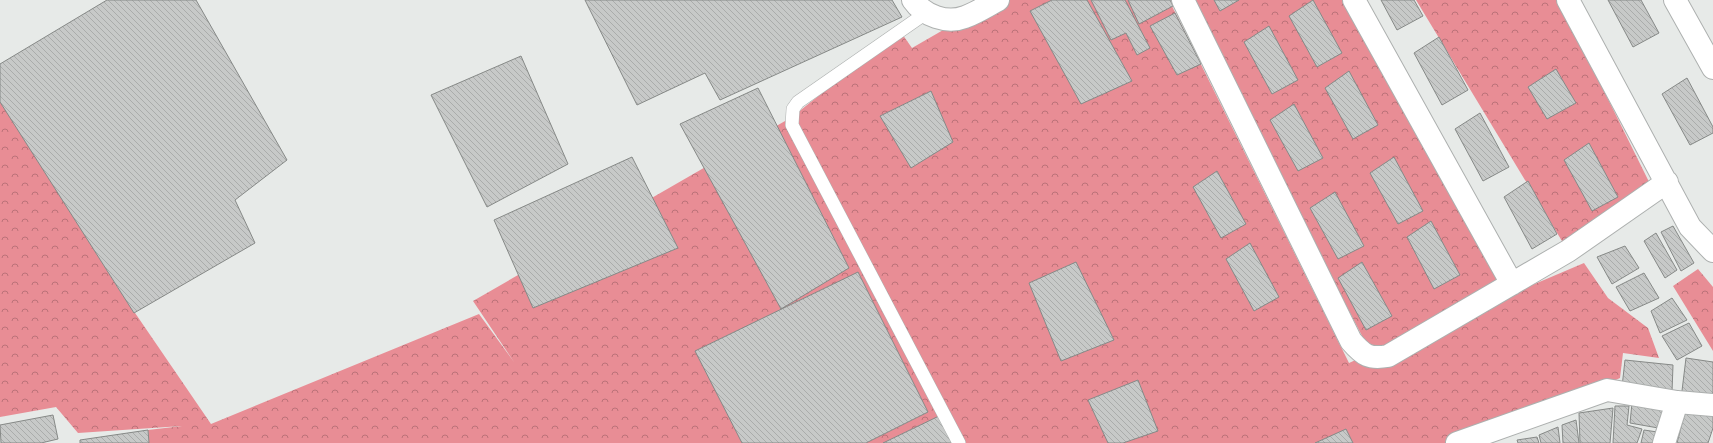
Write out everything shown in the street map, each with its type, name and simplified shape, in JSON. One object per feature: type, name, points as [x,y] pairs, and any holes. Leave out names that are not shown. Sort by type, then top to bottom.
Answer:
[{"type":"street","points":[[919,6],[940,19],[964,18],[998,0]]},
{"type":"street","points":[[1183,0],[1352,341],[1361,353],[1374,358],[1388,356],[1512,284],[1568,250],[1667,182]]},
{"type":"street","points":[[1354,0],[1512,284]]},
{"type":"street","points":[[1568,0],[1690,227],[1713,251]]},
{"type":"street","points":[[1675,0],[1713,68]]},
{"type":"street","points":[[1457,443],[1607,390],[1677,402],[1713,405]]},
{"type":"street","points":[[1664,443],[1677,402]]},
{"type":"lane","points":[[919,6],[798,102],[793,109],[792,125],[959,443]]},
{"type":"green space","points":[[1004,0],[1169,0],[1349,363],[1371,353],[1186,0],[1344,0],[1502,289],[1431,328],[1584,263],[1608,298],[1648,328],[1659,358],[1623,353],[1620,378],[1474,443],[149,443],[148,430],[182,426],[78,433],[56,407],[0,417],[0,99],[118,288],[211,424],[479,314],[514,362],[473,301],[792,117],[900,31],[912,48],[964,18]]},
{"type":"green space","points":[[1416,0],[1559,0],[1654,192],[1568,251]]},
{"type":"green space","points":[[1698,269],[1713,287],[1713,351],[1673,286]]},
{"type":"building","points":[[107,0],[196,0],[287,160],[235,200],[255,243],[134,313],[0,102],[0,64]]},
{"type":"building","points":[[585,0],[892,0],[902,17],[720,100],[705,73],[637,105]]},
{"type":"building","points":[[1052,0],[1087,0],[1132,81],[1081,104],[1030,11]]},
{"type":"building","points":[[1091,0],[1125,0],[1150,48],[1137,55],[1126,33],[1111,40]]},
{"type":"building","points":[[1128,0],[1170,0],[1173,6],[1139,24]]},
{"type":"building","points":[[1214,0],[1239,0],[1220,11]]},
{"type":"building","points":[[1313,0],[1342,53],[1317,67],[1289,16]]},
{"type":"building","points":[[1381,0],[1414,0],[1423,16],[1397,30]]},
{"type":"building","points":[[1608,0],[1641,0],[1659,33],[1633,47]]},
{"type":"building","points":[[1175,13],[1201,64],[1177,75],[1150,26]]},
{"type":"building","points":[[1269,26],[1298,80],[1272,94],[1244,42]]},
{"type":"building","points":[[1439,37],[1468,90],[1442,105],[1414,53]]},
{"type":"building","points":[[521,56],[568,164],[487,207],[431,95]]},
{"type":"building","points":[[1556,69],[1576,103],[1547,119],[1528,87]]},
{"type":"building","points":[[1349,71],[1378,125],[1353,139],[1325,88]]},
{"type":"building","points":[[1687,78],[1713,127],[1713,133],[1690,145],[1662,94]]},
{"type":"building","points":[[758,88],[849,268],[781,309],[680,124]]},
{"type":"building","points":[[931,91],[953,142],[911,168],[880,116]]},
{"type":"building","points":[[1294,104],[1323,158],[1298,171],[1270,120]]},
{"type":"building","points":[[1480,113],[1509,167],[1483,181],[1455,129]]},
{"type":"building","points":[[1589,143],[1618,197],[1592,211],[1564,160]]},
{"type":"building","points":[[632,157],[678,248],[533,308],[494,220]]},
{"type":"building","points":[[1394,157],[1423,211],[1398,224],[1370,173]]},
{"type":"building","points":[[1217,171],[1246,224],[1221,238],[1193,187]]},
{"type":"building","points":[[1528,181],[1557,234],[1532,249],[1504,197]]},
{"type":"building","points":[[1335,192],[1364,246],[1338,259],[1310,208]]},
{"type":"building","points":[[1431,221],[1460,275],[1434,289],[1407,237]]},
{"type":"building","points":[[1673,226],[1694,263],[1681,271],[1661,232]]},
{"type":"building","points":[[1656,233],[1677,270],[1665,278],[1644,241]]},
{"type":"building","points":[[1250,243],[1279,297],[1254,311],[1226,259]]},
{"type":"building","points":[[1625,246],[1639,268],[1612,284],[1597,257]]},
{"type":"building","points":[[1076,262],[1114,340],[1061,361],[1029,283]]},
{"type":"building","points":[[1362,262],[1392,316],[1366,330],[1338,278]]},
{"type":"building","points":[[858,272],[928,412],[866,443],[742,443],[695,351]]},
{"type":"building","points":[[1644,273],[1659,298],[1630,311],[1616,287]]},
{"type":"building","points":[[1672,298],[1687,320],[1660,333],[1651,311]]},
{"type":"building","points":[[1689,323],[1702,346],[1677,360],[1662,336]]},
{"type":"building","points":[[1686,358],[1713,362],[1713,401],[1681,399]]},
{"type":"building","points":[[1625,360],[1673,365],[1672,392],[1622,387]]},
{"type":"building","points":[[1138,380],[1158,431],[1123,443],[1108,443],[1088,400]]},
{"type":"building","points":[[1632,403],[1671,404],[1664,429],[1630,423]]},
{"type":"building","points":[[1615,406],[1629,406],[1627,425],[1642,429],[1637,443],[1613,443]]},
{"type":"building","points":[[1613,408],[1610,443],[1580,443],[1579,413]]},
{"type":"building","points":[[1686,408],[1713,414],[1713,428],[1708,443],[1677,443]]},
{"type":"building","points":[[53,415],[58,439],[41,443],[1,443],[0,425]]},
{"type":"building","points":[[939,416],[952,443],[883,443]]},
{"type":"building","points":[[1576,420],[1579,443],[1563,443],[1562,425]]},
{"type":"building","points":[[1558,427],[1560,443],[1541,443],[1539,435]]},
{"type":"building","points":[[1346,429],[1353,443],[1315,443]]},
{"type":"building","points":[[148,430],[149,443],[80,443],[80,440]]},
{"type":"building","points":[[1644,430],[1664,433],[1661,443],[1641,443]]},
{"type":"building","points":[[1537,437],[1539,443],[1518,443],[1517,440]]}]
